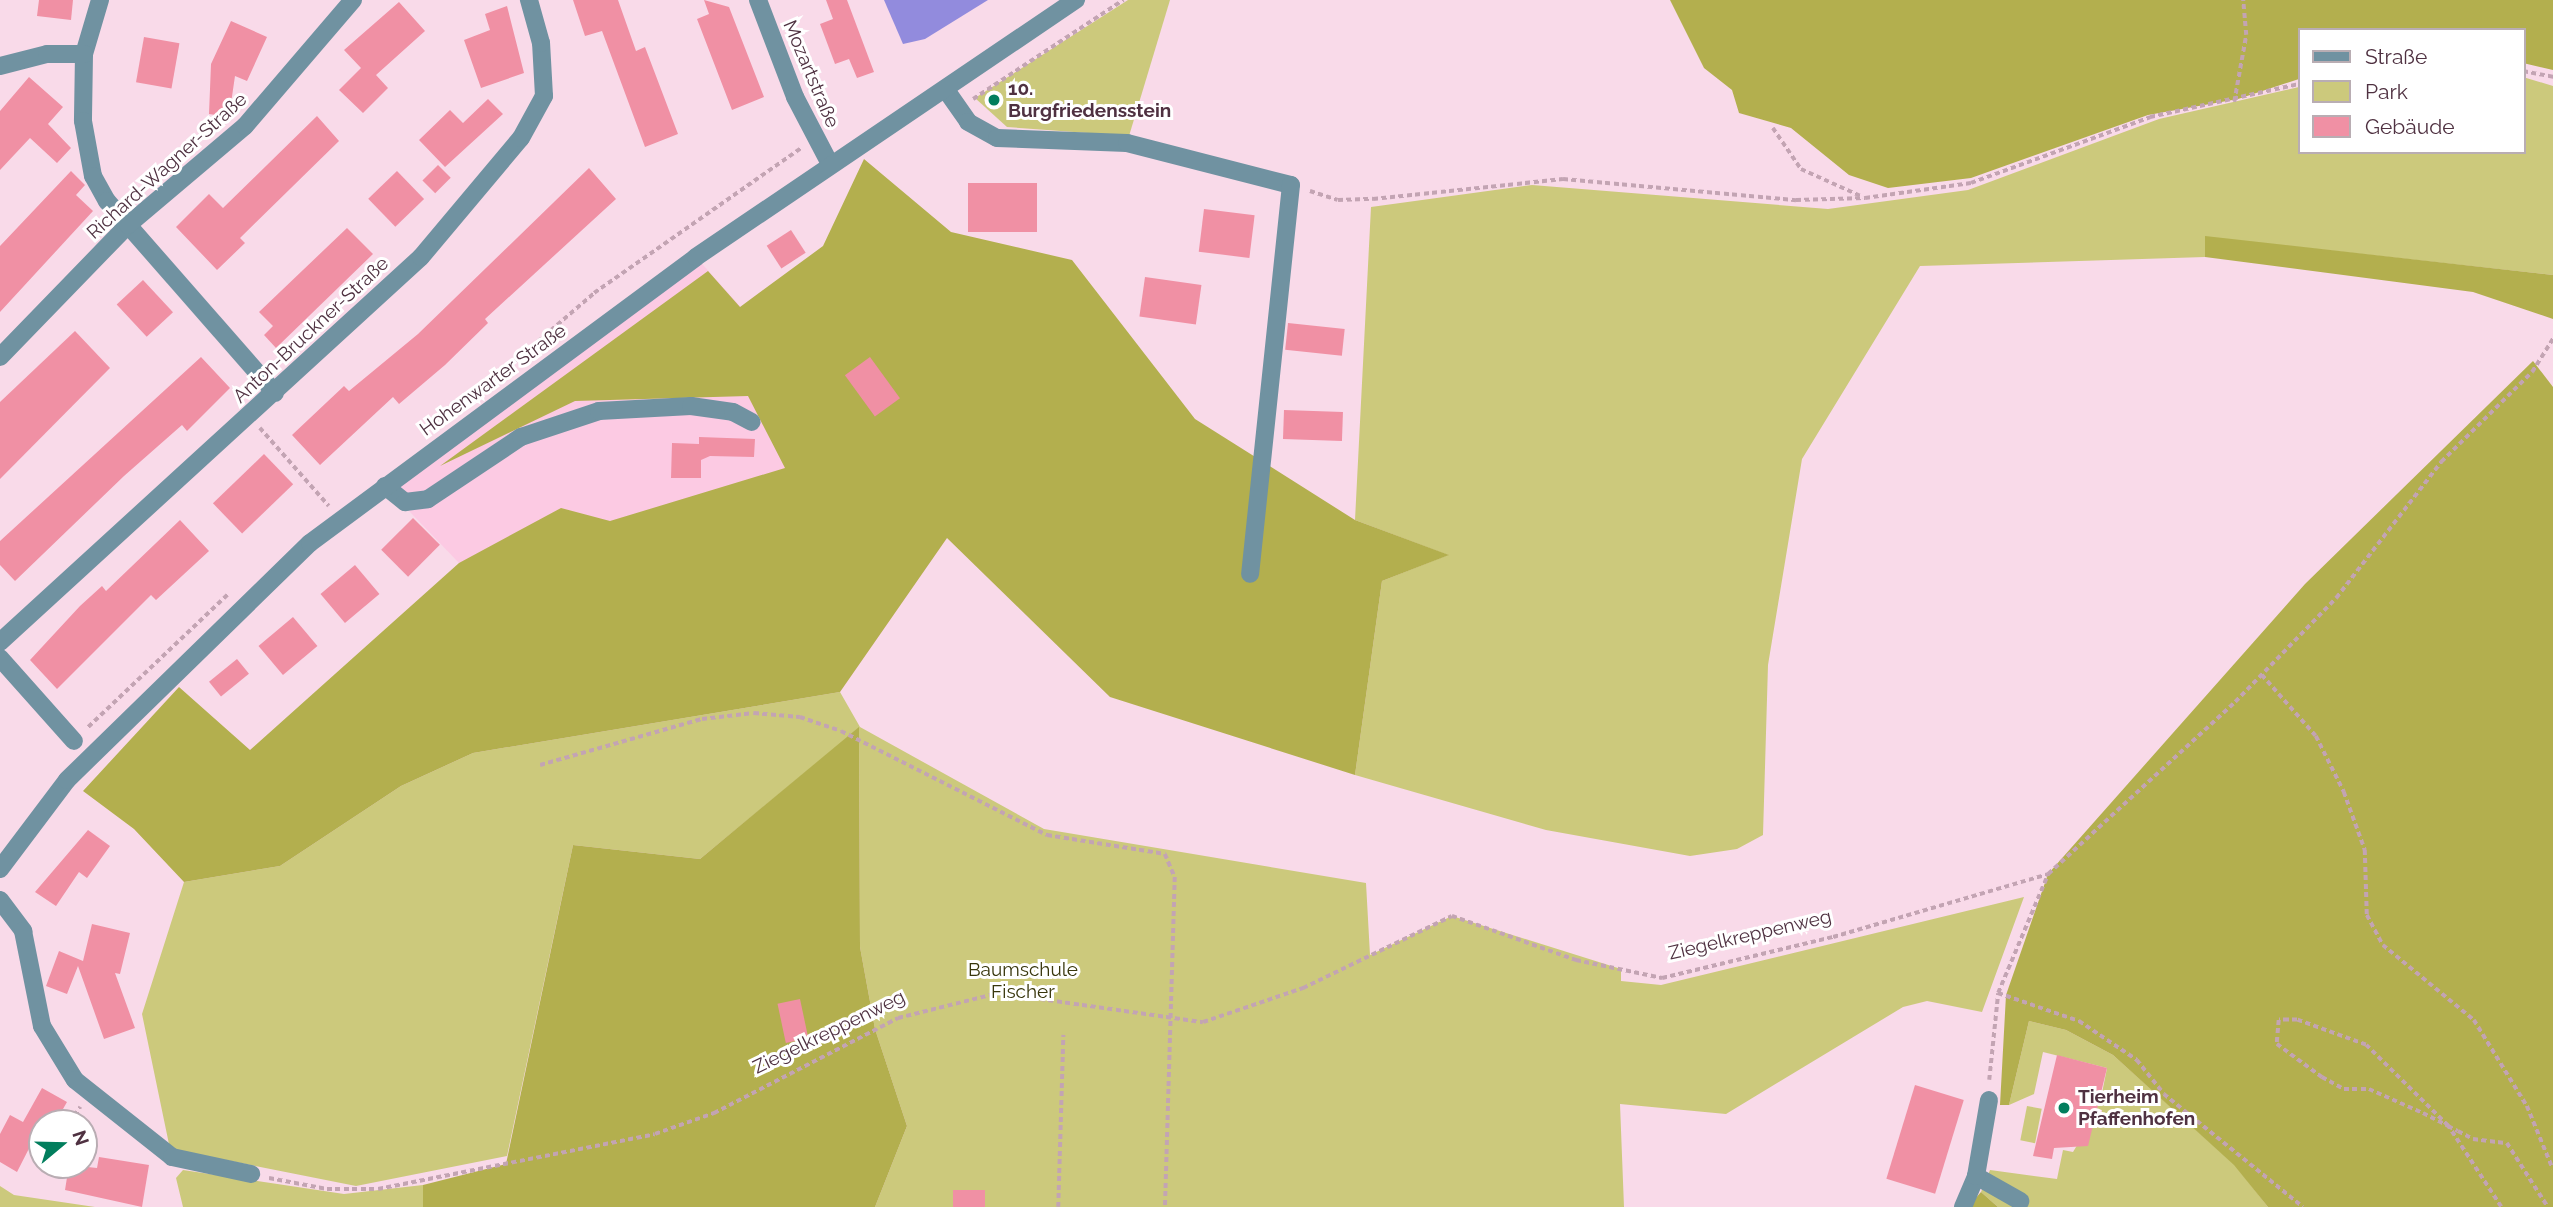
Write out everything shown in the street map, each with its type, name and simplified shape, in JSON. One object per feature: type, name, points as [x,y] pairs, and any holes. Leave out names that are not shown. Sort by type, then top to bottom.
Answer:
[{"type":"street","points":[[100,0],[84,54],[89,163],[128,225],[275,393]]},
{"type":"street","name":"Richard-Wagner-Straße","points":[[0,357],[128,225],[245,127],[353,0]]},
{"type":"street","name":"Anton-Bruckner-Straße","points":[[2,637],[275,393],[421,257],[527,129],[544,96],[541,43],[529,0]]},
{"type":"street","name":"Mozartstraße","points":[[758,0],[794,97],[830,163]]},
{"type":"street","name":"Hohenwarter Straße","points":[[0,869],[67,780],[167,676],[310,543],[830,163],[946,90],[1076,0]]},
{"type":"street","points":[[0,66],[47,54],[84,54]]},
{"type":"street","points":[[946,90],[957,109],[997,138],[1150,147],[1291,185],[1250,574]]},
{"type":"street","points":[[385,486],[405,502],[428,499],[521,438],[599,411],[691,406],[733,412],[752,422]]},
{"type":"street","points":[[0,658],[74,741]]},
{"type":"street","points":[[0,900],[23,931],[42,1026],[75,1080],[172,1157],[251,1174]]},
{"type":"street","points":[[1963,1207],[1976,1176],[1989,1100]]},
{"type":"street","points":[[1976,1176],[2020,1201]]},
{"type":"path","points":[[957,109],[1123,0]]},
{"type":"path","points":[[2234,102],[2246,35],[2243,0]]},
{"type":"path","points":[[2525,71],[2553,77]]},
{"type":"path","points":[[1291,185],[1338,200],[1563,179],[1796,200],[1865,198],[1971,183],[2150,117],[2234,102],[2298,85]]},
{"type":"path","points":[[1773,128],[1801,169],[1865,198]]},
{"type":"path","points":[[1989,1100],[1998,993],[2048,874],[2262,675],[2336,598],[2441,462],[2532,372],[2553,338]]},
{"type":"path","points":[[249,416],[329,507]]},
{"type":"path","points":[[2262,675],[2316,736],[2344,792],[2365,850],[2367,915],[2383,945],[2474,1020],[2526,1106],[2553,1169]]},
{"type":"path","points":[[540,765],[702,719],[754,713],[800,717],[841,731],[1047,835],[1158,851],[1172,863],[1175,877],[1165,1207]]},
{"type":"path","name":"Ziegelkreppenweg","points":[[251,1174],[327,1189],[378,1189],[655,1134],[714,1113],[898,1018],[998,993],[1171,1020],[1202,1022],[1238,1014],[1452,916],[1576,960],[1662,978],[1833,937],[2048,874]]},
{"type":"path","points":[[1998,993],[2079,1021],[2137,1060],[2164,1094],[2303,1207]]},
{"type":"path","points":[[2501,1207],[2448,1126],[2366,1045],[2297,1020],[2279,1020],[2277,1044],[2322,1077],[2344,1088],[2369,1089],[2448,1126],[2518,1152],[2548,1207]]},
{"type":"path","points":[[1058,1207],[1063,1035]]},
{"type":"shaded area","points":[[884,0],[988,0],[925,39],[903,44]]},
{"type":"shaded area","points":[[1670,0],[2553,0],[2553,70],[2525,63],[2525,28],[2298,28],[2298,79],[2238,99],[2148,115],[1971,178],[1888,188],[1849,175],[1791,128],[1739,113],[1732,90],[1704,68]]},
{"type":"shaded area","points":[[864,159],[951,232],[1072,260],[1195,419],[1355,520],[1449,555],[1382,581],[1355,775],[1110,697],[947,538],[840,692],[473,753],[401,786],[280,866],[184,882],[134,829],[83,791],[179,687],[250,750],[459,563],[561,508],[610,521],[785,468],[748,396],[575,401],[440,466],[708,271],[740,307],[823,246]]},
{"type":"shaded area","points":[[2205,236],[2553,275],[2553,319],[2473,292],[2205,257]]},
{"type":"shaded area","points":[[696,257],[947,538],[840,692],[459,563],[385,486]]},
{"type":"shaded area","points":[[2533,361],[2553,387],[2553,1207],[2268,1207],[2234,1165],[2113,1055],[2066,1030],[2029,1021],[2009,1105],[2000,1105],[2006,995],[2048,874],[2305,584]]},
{"type":"shaded area","points":[[859,727],[860,947],[875,1029],[907,1126],[875,1207],[423,1207],[423,1185],[506,1164],[573,845],[700,859]]},
{"type":"shaded area","points":[[1981,1192],[1998,1207],[1968,1207]]},
{"type":"green space","points":[[1128,0],[1170,0],[1129,136],[1007,127],[975,98]]},
{"type":"green space","points":[[2525,78],[2553,86],[2553,275],[2206,237],[2205,257],[1920,266],[1802,459],[1768,665],[1763,835],[1737,849],[1690,856],[1546,830],[1355,775],[1382,581],[1448,555],[1355,520],[1371,207],[1532,185],[1828,209],[1968,190],[2159,119],[2298,87],[2298,154],[2525,154]]},
{"type":"green space","name":"Baumschule Fischer","points":[[840,692],[860,727],[1044,829],[1366,883],[1370,955],[1452,916],[1621,969],[1621,981],[1661,985],[2024,897],[1982,1012],[1927,1001],[1903,1007],[1726,1114],[1620,1104],[1624,1207],[875,1207],[907,1126],[875,1029],[860,947],[859,728],[700,859],[573,845],[507,1156],[356,1186],[170,1149],[142,1014],[184,882],[280,866],[401,786],[473,753]]},
{"type":"green space","points":[[2029,1021],[2066,1030],[2113,1055],[2235,1165],[2268,1207],[1998,1207],[1981,1192],[1990,1170],[2057,1179],[2063,1150],[2073,1152],[2093,1119],[2101,1119],[2102,1110],[2087,1107],[2089,1091],[2102,1093],[2107,1068],[2043,1052],[2034,1094],[2009,1105]]},
{"type":"green space","points":[[2027,1106],[2042,1109],[2035,1143],[2020,1140]]},
{"type":"green space","points":[[183,1170],[344,1194],[423,1185],[423,1207],[183,1207],[176,1178]]},
{"type":"green space","points":[[0,1186],[14,1195],[95,1207],[0,1207]]},
{"type":"building","points":[[39,0],[73,0],[71,20],[37,16]]},
{"type":"building","points":[[573,0],[618,0],[636,51],[645,47],[678,134],[645,147],[602,31],[585,36]]},
{"type":"building","points":[[704,0],[729,7],[764,97],[732,110],[697,19],[709,14]]},
{"type":"building","points":[[826,0],[847,0],[874,72],[857,78],[849,59],[835,64],[820,24],[833,19]]},
{"type":"building","points":[[399,2],[425,31],[376,75],[388,88],[363,113],[339,90],[361,68],[344,50]]},
{"type":"building","points":[[507,6],[524,73],[481,88],[464,40],[490,30],[485,14]]},
{"type":"building","points":[[231,21],[267,37],[247,81],[235,76],[229,117],[209,114],[211,64]]},
{"type":"building","points":[[144,37],[179,43],[171,89],[136,82]]},
{"type":"building","points":[[29,77],[63,107],[48,124],[71,148],[57,163],[30,138],[0,170],[0,111]]},
{"type":"building","points":[[488,99],[503,114],[445,167],[419,140],[450,110],[463,123]]},
{"type":"building","points":[[317,116],[339,141],[240,238],[245,243],[217,270],[176,227],[209,194],[223,208]]},
{"type":"building","points":[[438,165],[451,178],[435,193],[422,181]]},
{"type":"building","points":[[589,168],[616,199],[485,319],[488,323],[445,365],[399,404],[393,397],[320,465],[292,435],[344,386],[349,391],[418,334]]},
{"type":"building","points":[[71,171],[85,185],[76,195],[93,211],[0,312],[0,246]]},
{"type":"building","points":[[397,171],[424,199],[395,227],[368,199]]},
{"type":"building","points":[[968,183],[1037,183],[1037,232],[968,232]]},
{"type":"building","points":[[1204,209],[1255,215],[1249,258],[1199,252]]},
{"type":"building","points":[[347,228],[373,254],[276,348],[264,335],[273,326],[259,312]]},
{"type":"building","points":[[791,230],[806,253],[781,268],[767,246]]},
{"type":"building","points":[[1145,277],[1201,285],[1196,325],[1139,317]]},
{"type":"building","points":[[143,280],[173,312],[147,337],[117,305]]},
{"type":"building","points":[[1288,323],[1345,329],[1342,356],[1285,350]]},
{"type":"building","points":[[75,331],[110,368],[0,479],[0,402]]},
{"type":"building","points":[[201,357],[230,388],[187,431],[182,425],[124,476],[15,581],[0,565],[0,541]]},
{"type":"building","points":[[870,357],[900,398],[875,416],[845,375]]},
{"type":"building","points":[[1284,410],[1343,412],[1342,441],[1283,439]]},
{"type":"building","points":[[699,437],[755,439],[754,457],[710,456],[701,460],[701,478],[671,478],[672,443],[699,444]]},
{"type":"building","points":[[264,454],[293,484],[242,534],[213,503]]},
{"type":"building","points":[[413,518],[440,545],[408,577],[381,550]]},
{"type":"building","points":[[180,520],[209,551],[156,600],[151,595],[57,689],[30,660],[80,606],[102,586],[106,591]]},
{"type":"building","points":[[355,565],[379,594],[345,623],[321,594]]},
{"type":"building","points":[[293,617],[317,646],[283,675],[259,646]]},
{"type":"building","points":[[237,659],[249,674],[221,696],[209,682]]},
{"type":"building","points":[[88,830],[110,846],[87,878],[79,872],[56,906],[35,892]]},
{"type":"building","points":[[92,924],[130,933],[120,974],[115,973],[135,1028],[104,1039],[78,966],[67,994],[46,986],[59,951],[83,961]]},
{"type":"building","points":[[800,999],[808,1038],[786,1043],[778,1004]]},
{"type":"building","name":"Tierheim Pfaffenhofen","points":[[2057,1055],[2107,1068],[2088,1146],[2054,1148],[2052,1159],[2033,1156]]},
{"type":"building","points":[[1915,1085],[1964,1100],[1935,1194],[1886,1179]]},
{"type":"building","points":[[42,1088],[67,1102],[63,1109],[30,1109]]},
{"type":"building","points":[[28,1113],[28,1150],[17,1172],[0,1162],[0,1134],[10,1115],[23,1122]]},
{"type":"building","points":[[99,1157],[149,1165],[142,1207],[65,1190],[67,1179],[98,1179]]},
{"type":"building","points":[[953,1190],[985,1190],[985,1207],[953,1207]]},
{"type":"place","name":"10. Burgfriedensstein","points":[[994,100]]},
{"type":"place","name":"Tierheim Pfaffenhofen","points":[[2064,1108]]}]
